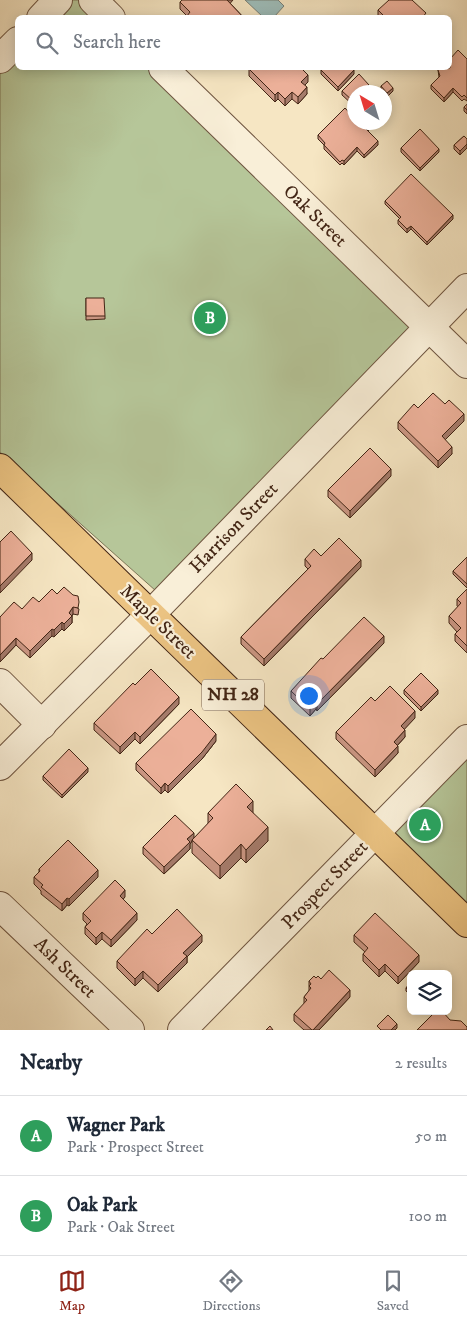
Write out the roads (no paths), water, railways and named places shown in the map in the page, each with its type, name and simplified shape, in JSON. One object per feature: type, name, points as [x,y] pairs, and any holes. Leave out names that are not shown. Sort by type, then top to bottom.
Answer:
[{"type":"main road","name":"Maple Street","points":[[0,468],[467,923]]},
{"type":"street","points":[[44,15],[58,0]]},
{"type":"street","points":[[93,0],[108,15]]},
{"type":"street","points":[[0,59],[15,44]]},
{"type":"street","name":"Oak Street","points":[[165,70],[467,364]]},
{"type":"street","name":"Harrison Street","points":[[0,766],[150,615],[467,288]]},
{"type":"street","points":[[0,683],[42,725]]},
{"type":"street","name":"Prospect Street","points":[[182,1030],[467,739]]},
{"type":"street","name":"Ash Street","points":[[0,906],[130,1030]]},
{"type":"water","points":[[245,0],[278,0],[284,6],[276,15],[261,15]]},
{"type":"place","name":"Oak Park","points":[[210,318]]},
{"type":"place","name":"Wagner Park","points":[[425,825]]}]
